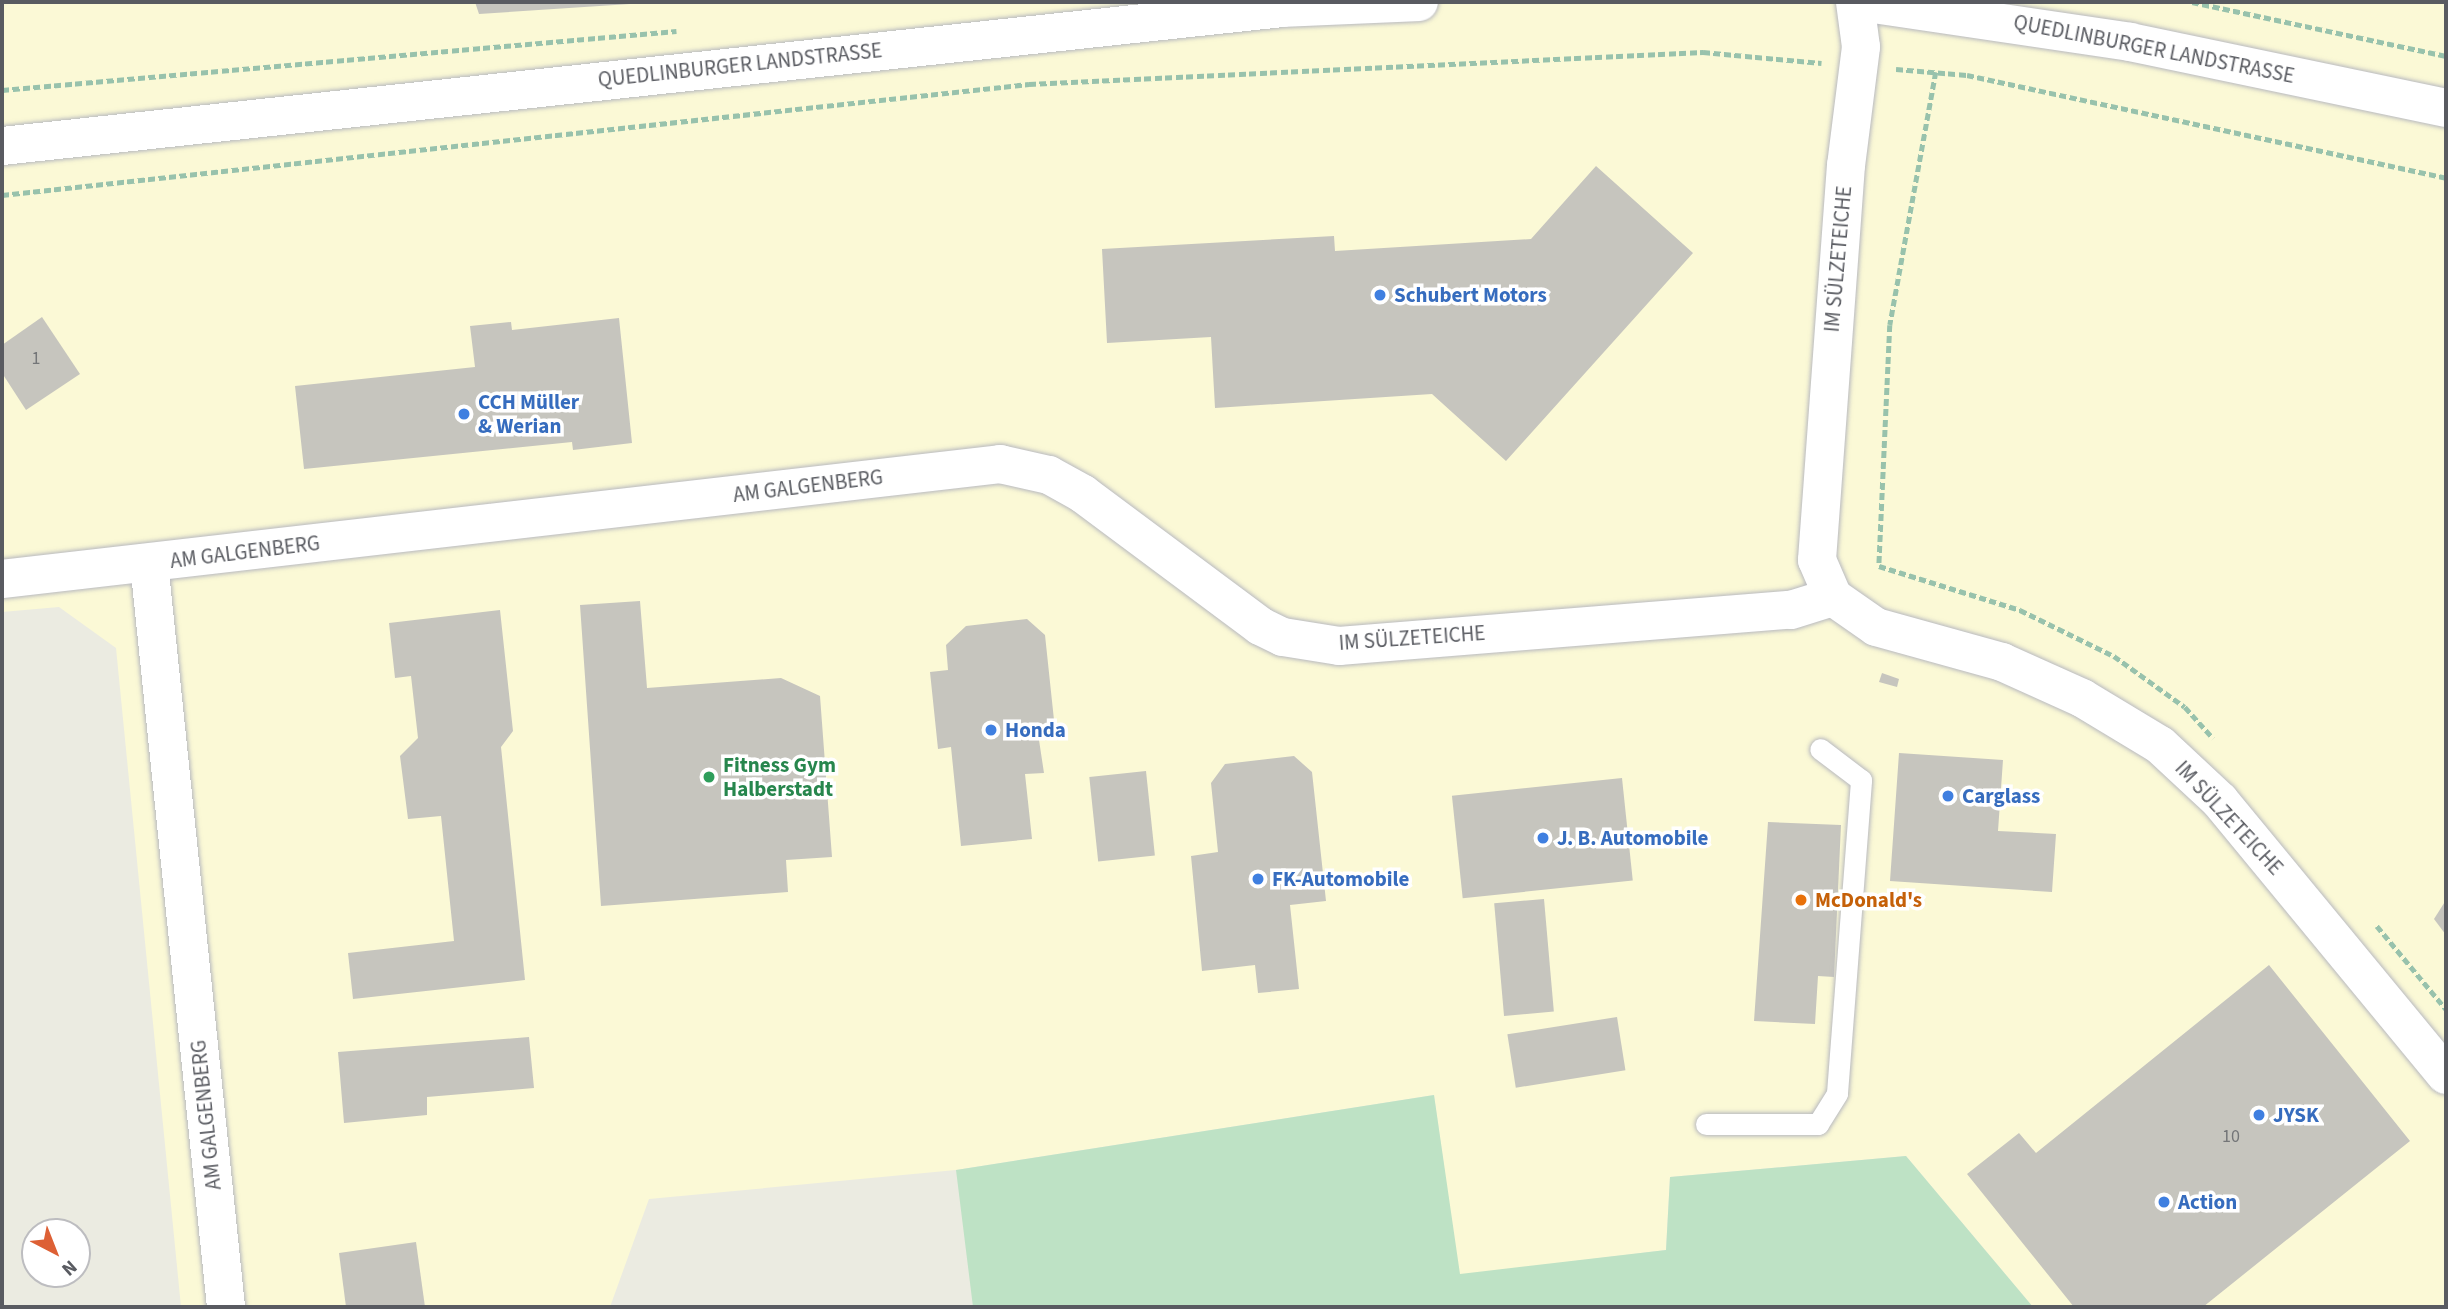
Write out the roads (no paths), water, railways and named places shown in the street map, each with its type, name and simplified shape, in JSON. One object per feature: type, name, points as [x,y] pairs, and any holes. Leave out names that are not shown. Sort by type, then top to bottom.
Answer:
[{"type":"street","name":"QUEDLINBURGER LANDSTRASSE","points":[[2,146],[1227,13],[1419,2]]},
{"type":"street","name":"QUEDLINBURGER LANDSTRASSE","points":[[1857,2],[2130,42],[2446,108]]},
{"type":"street","name":"IM SÜLZETEICHE","points":[[1857,2],[1859,66],[1846,165],[1817,560],[1833,597],[1876,627],[2001,662],[2036,677],[2160,745],[2220,802],[2446,1075]]},
{"type":"street","name":"IM SÜLZETEICHE","points":[[1000,464],[1049,475],[1083,494],[1261,626],[1283,637],[1339,646],[1791,610],[1833,597]]},
{"type":"street","name":"AM GALGENBERG","points":[[226,1307],[149,562],[1000,464]]},
{"type":"street","points":[[2,579],[149,562]]},
{"type":"lane","points":[[1706,1124],[1818,1124],[1837,1093],[1861,780],[1821,749]]},
{"type":"place","name":"Schubert Motors","points":[[1380,295]]},
{"type":"place","name":"CCH Müller & Werian","points":[[464,414]]},
{"type":"place","name":"Honda","points":[[991,730]]},
{"type":"place","name":"Fitness Gym Halberstadt","points":[[709,777]]},
{"type":"place","name":"Carglass","points":[[1948,796]]},
{"type":"place","name":"J. B. Automobile","points":[[1543,838]]},
{"type":"place","name":"FK-Automobile","points":[[1258,879]]},
{"type":"place","name":"McDonald's","points":[[1801,900]]},
{"type":"place","name":"JYSK","points":[[2259,1115]]},
{"type":"place","name":"Action","points":[[2164,1202]]}]
